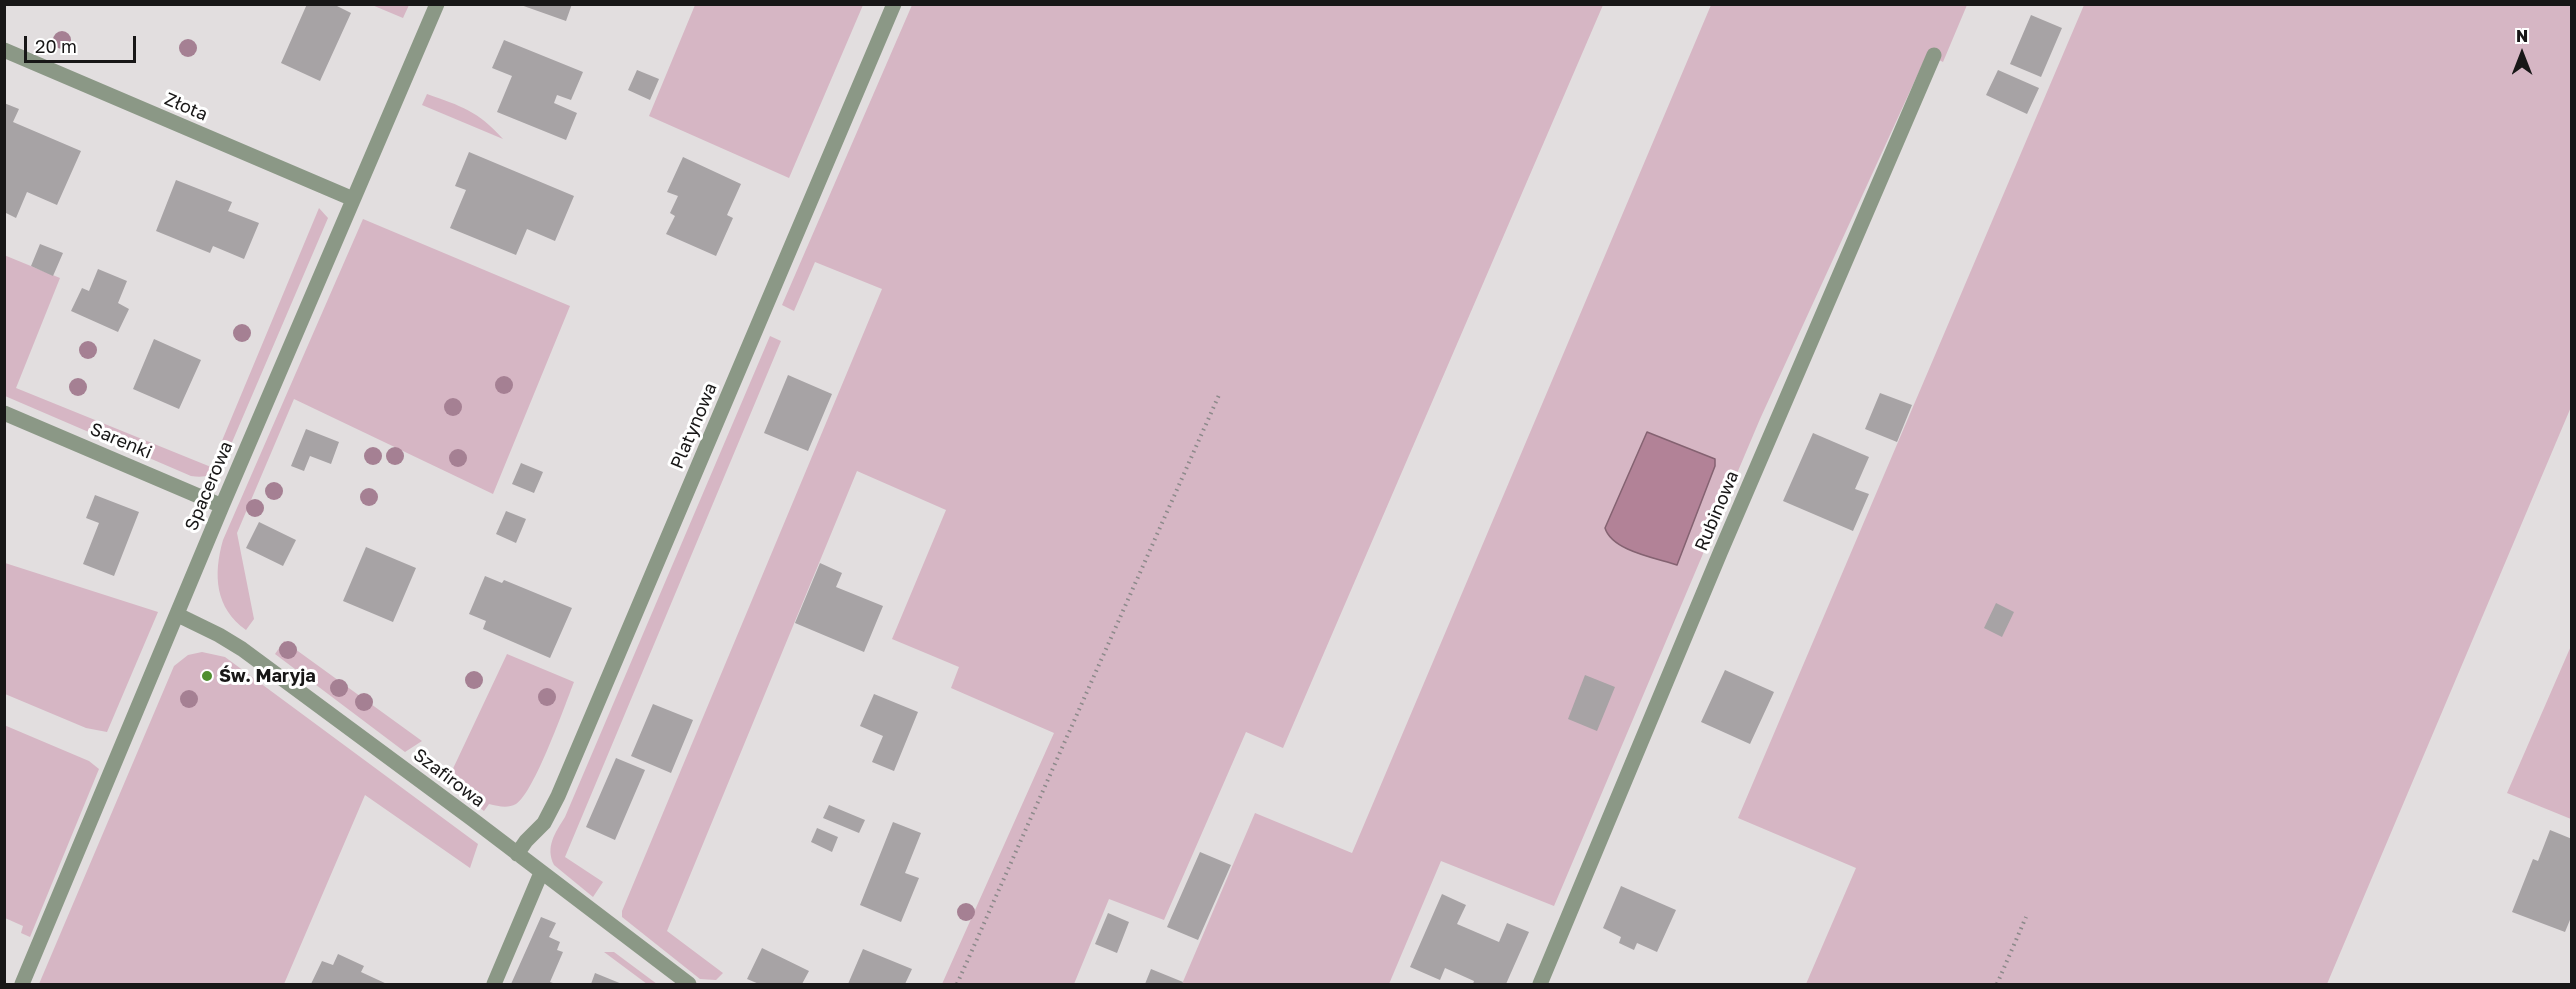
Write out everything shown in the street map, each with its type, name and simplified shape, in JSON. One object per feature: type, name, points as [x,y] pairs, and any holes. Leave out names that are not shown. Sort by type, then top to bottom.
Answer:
[{"type":"street","name":"Spacerowa","points":[[22,984],[222,506],[437,4]]},
{"type":"street","name":"Platynowa","points":[[517,854],[544,823],[558,796],[894,4]]},
{"type":"street","name":"Złota","points":[[4,50],[353,199]]},
{"type":"street","name":"Rubinowa","points":[[1540,984],[1720,553],[1934,55]]},
{"type":"street","name":"Sarenki","points":[[4,413],[222,506]]},
{"type":"street","name":"Szafirowa","points":[[178,615],[242,649],[689,984]]},
{"type":"street","points":[[494,984],[542,873]]},
{"type":"path","points":[[957,984],[1219,395]]},
{"type":"path","points":[[1997,984],[2026,917]]},
{"type":"shaded area","points":[[372,5],[409,5],[403,18]]},
{"type":"shaded area","points":[[695,5],[863,5],[789,178],[649,116]]},
{"type":"shaded area","points":[[912,5],[1603,5],[1283,748],[1246,732],[1164,920],[1109,899],[1074,984],[942,984],[1054,733],[951,688],[959,667],[892,639],[946,510],[857,471],[667,931],[723,973],[716,980],[700,979],[622,917],[622,911],[882,289],[815,262],[794,311],[782,305]]},
{"type":"shaded area","points":[[1711,5],[1967,5],[1943,62],[1927,54],[1760,419],[1554,906],[1441,861],[1389,984],[1182,984],[1255,813],[1352,853]]},
{"type":"shaded area","points":[[2084,5],[2571,5],[2571,407],[2327,984],[1806,984],[1856,868],[1738,818]]},
{"type":"shaded area","points":[[427,94],[468,110],[503,139],[422,105]]},
{"type":"shaded area","points":[[319,208],[328,218],[221,468],[214,473],[207,476],[191,476],[5,396],[4,255],[60,278],[16,388],[211,467]]},
{"type":"shaded area","points":[[363,219],[570,306],[493,494],[294,399],[237,533],[254,619],[246,630],[228,612],[219,590],[218,566],[223,540]]},
{"type":"shaded area","points":[[770,336],[781,341],[565,857],[603,882],[593,897],[554,865],[551,858],[552,840],[565,817]]},
{"type":"shaded area","points":[[1647,432],[1715,459],[1715,466],[1677,565],[1625,548],[1609,536],[1605,528]]},
{"type":"shaded area","points":[[5,563],[158,612],[107,732],[86,728],[5,694]]},
{"type":"shaded area","points":[[284,641],[422,741],[405,752],[275,654]]},
{"type":"shaded area","points":[[2571,646],[2571,819],[2507,793]]},
{"type":"shaded area","points":[[202,652],[225,657],[478,844],[470,868],[365,795],[284,984],[39,984],[174,666],[188,655]]},
{"type":"shaded area","points":[[507,654],[574,682],[540,767],[523,797],[516,804],[509,806],[489,804],[484,811],[449,786],[450,775]]},
{"type":"shaded area","points":[[4,725],[89,761],[99,769],[30,937],[21,933],[23,926],[5,918]]},
{"type":"shaded area","points":[[604,952],[614,952],[657,984],[647,984]]},
{"type":"building","points":[[307,4],[333,4],[351,13],[320,81],[281,63]]},
{"type":"building","points":[[518,4],[572,4],[566,21]]},
{"type":"building","points":[[2031,15],[2062,28],[2041,77],[2010,64]]},
{"type":"building","points":[[504,40],[583,72],[571,100],[557,95],[554,103],[577,113],[566,140],[497,112],[512,76],[492,68]]},
{"type":"building","points":[[637,70],[659,79],[650,100],[628,90]]},
{"type":"building","points":[[1998,70],[2039,88],[2027,114],[1986,95]]},
{"type":"building","points":[[4,103],[19,109],[13,122],[81,151],[57,205],[27,192],[16,218],[4,212]]},
{"type":"building","points":[[469,152],[574,196],[555,241],[527,229],[516,255],[450,228],[466,190],[455,186]]},
{"type":"building","points":[[683,157],[741,184],[727,215],[733,218],[716,256],[666,234],[675,216],[670,213],[678,196],[667,192]]},
{"type":"building","points":[[176,180],[232,202],[228,211],[259,223],[244,259],[213,246],[210,253],[156,231]]},
{"type":"building","points":[[40,244],[63,253],[53,276],[31,266]]},
{"type":"building","points":[[98,269],[127,281],[118,303],[129,309],[118,332],[71,311],[82,288],[89,291]]},
{"type":"building","points":[[154,339],[201,360],[179,409],[133,389]]},
{"type":"building","points":[[788,375],[832,394],[808,451],[764,433]]},
{"type":"building","points":[[1880,393],[1912,405],[1897,442],[1865,429]]},
{"type":"building","points":[[306,429],[339,442],[331,464],[310,456],[304,471],[291,466]]},
{"type":"building","points":[[1813,433],[1869,457],[1855,489],[1869,494],[1853,531],[1783,501]]},
{"type":"building","points":[[521,463],[543,472],[534,493],[512,484]]},
{"type":"building","points":[[95,495],[139,512],[114,576],[83,564],[99,523],[86,518]]},
{"type":"building","points":[[506,511],[526,519],[516,543],[496,534]]},
{"type":"building","points":[[259,522],[296,540],[283,566],[246,548]]},
{"type":"building","points":[[366,547],[416,568],[393,622],[343,601]]},
{"type":"building","points":[[820,563],[842,573],[836,587],[883,606],[864,652],[795,623]]},
{"type":"building","points":[[485,576],[502,583],[504,580],[572,608],[550,658],[483,629],[486,621],[469,614]]},
{"type":"building","points":[[1996,603],[2014,612],[2002,637],[1984,628]]},
{"type":"building","points":[[1725,670],[1774,692],[1750,744],[1701,722]]},
{"type":"building","points":[[1585,675],[1615,687],[1597,731],[1568,719]]},
{"type":"building","points":[[874,694],[918,712],[894,771],[872,762],[883,736],[860,726]]},
{"type":"building","points":[[653,704],[693,720],[671,773],[631,756]]},
{"type":"building","points":[[616,758],[645,770],[615,840],[586,827]]},
{"type":"building","points":[[829,805],[865,820],[859,833],[823,818]]},
{"type":"building","points":[[893,822],[921,833],[905,873],[919,878],[901,922],[860,905]]},
{"type":"building","points":[[817,828],[838,837],[832,852],[811,842]]},
{"type":"building","points":[[2550,830],[2572,839],[2572,915],[2565,932],[2512,912],[2533,859],[2538,861]]},
{"type":"building","points":[[1200,852],[1231,865],[1198,940],[1167,927]]},
{"type":"building","points":[[1621,886],[1676,910],[1657,952],[1637,943],[1634,950],[1619,943],[1621,937],[1603,928]]},
{"type":"building","points":[[1442,894],[1466,905],[1457,924],[1499,942],[1507,923],[1529,932],[1506,984],[1473,984],[1474,981],[1445,968],[1440,980],[1410,967]]},
{"type":"building","points":[[1108,913],[1129,922],[1117,953],[1095,944]]},
{"type":"building","points":[[541,917],[556,923],[549,937],[560,942],[557,950],[563,952],[550,982],[556,984],[511,984]]},
{"type":"building","points":[[762,948],[809,971],[802,984],[759,984],[747,979]]},
{"type":"building","points":[[863,949],[912,969],[905,984],[848,984]]},
{"type":"building","points":[[338,954],[364,966],[361,972],[387,984],[311,984],[322,961],[333,965]]},
{"type":"building","points":[[1151,969],[1183,982],[1182,984],[1145,984]]},
{"type":"building","points":[[595,973],[622,984],[591,984]]},
{"type":"place","name":"Św. Maryja","points":[[207,676]]}]
